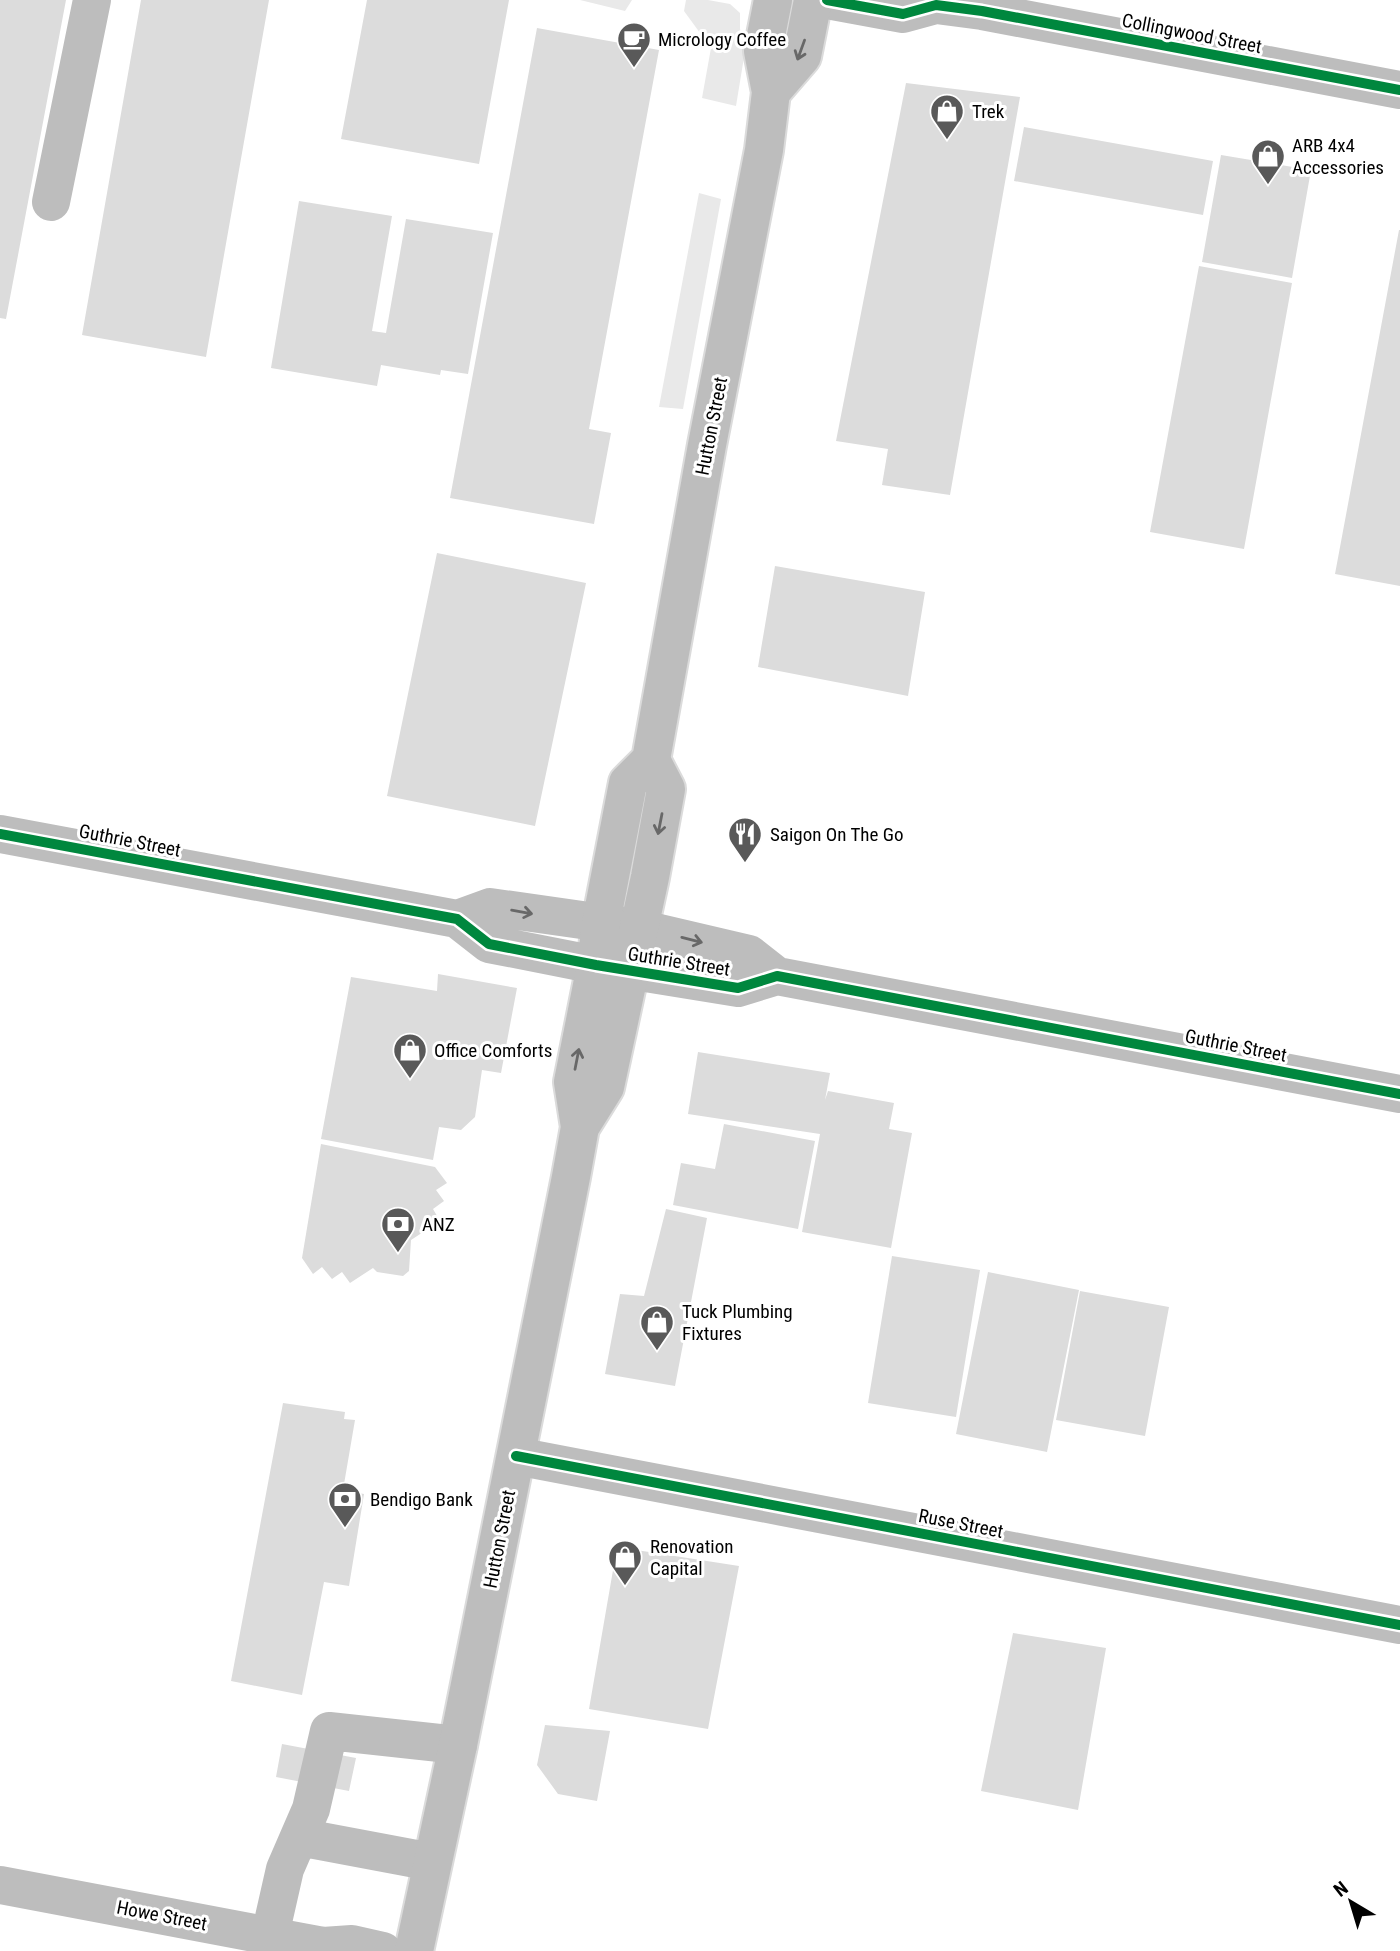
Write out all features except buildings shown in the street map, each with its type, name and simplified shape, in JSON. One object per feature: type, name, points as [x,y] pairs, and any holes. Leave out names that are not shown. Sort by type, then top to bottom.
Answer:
[{"type":"street","points":[[51,202],[92,0]]},
{"type":"street","name":"Hutton Street","points":[[613,968],[601,923],[628,783],[651,760],[707,445],[764,149],[771,92],[763,51],[773,0]]},
{"type":"street","points":[[771,92],[802,56],[813,0]]},
{"type":"street","name":"Collingwood Street","points":[[827,0],[903,14],[932,2],[1400,90]]},
{"type":"street","name":"Hutton Street","points":[[414,1951],[458,1745],[580,1127],[573,1082],[613,968],[638,928],[666,789],[651,760]]},
{"type":"street","name":"Guthrie Street","points":[[0,834],[457,919],[489,944],[613,968],[738,988],[776,976]]},
{"type":"street","name":"Guthrie Street","points":[[457,919],[490,907],[638,928],[748,954],[776,976],[1400,1094]]},
{"type":"street","name":"Ruse Street","points":[[516,1455],[1400,1625]]},
{"type":"street","points":[[270,1936],[285,1869],[312,1809],[329,1731],[458,1745]]},
{"type":"street","points":[[299,1837],[432,1862]]},
{"type":"street","name":"Howe Street","points":[[0,1885],[326,1948],[352,1944],[383,1951]]},
{"type":"shaded area","points":[[580,0],[632,0],[625,11]]},
{"type":"shaded area","points":[[686,0],[730,4],[740,13],[740,29],[746,45],[736,106],[702,98],[711,48],[684,11]]},
{"type":"shaded area","points":[[699,193],[721,199],[683,409],[659,407]]},
{"type":"cycle path","points":[[827,0],[903,14],[936,5],[982,11],[1400,90]]},
{"type":"cycle path","points":[[0,834],[457,919],[489,944],[596,965],[738,988],[777,976],[1400,1094]]},
{"type":"cycle path","points":[[516,1456],[1400,1625]]},
{"type":"place","name":"Micrology Coffee","points":[[634,69]]},
{"type":"place","name":"Trek","points":[[947,141]]},
{"type":"place","name":"ARB 4x4 Accessories","points":[[1268,186]]},
{"type":"place","name":"Saigon On The Go","points":[[745,864]]},
{"type":"place","name":"Office Comforts","points":[[410,1080]]},
{"type":"place","name":"ANZ","points":[[398,1254]]},
{"type":"place","name":"Tuck Plumbing Fixtures","points":[[657,1352]]},
{"type":"place","name":"Bendigo Bank","points":[[345,1529]]},
{"type":"place","name":"Renovation Capital","points":[[625,1587]]}]
